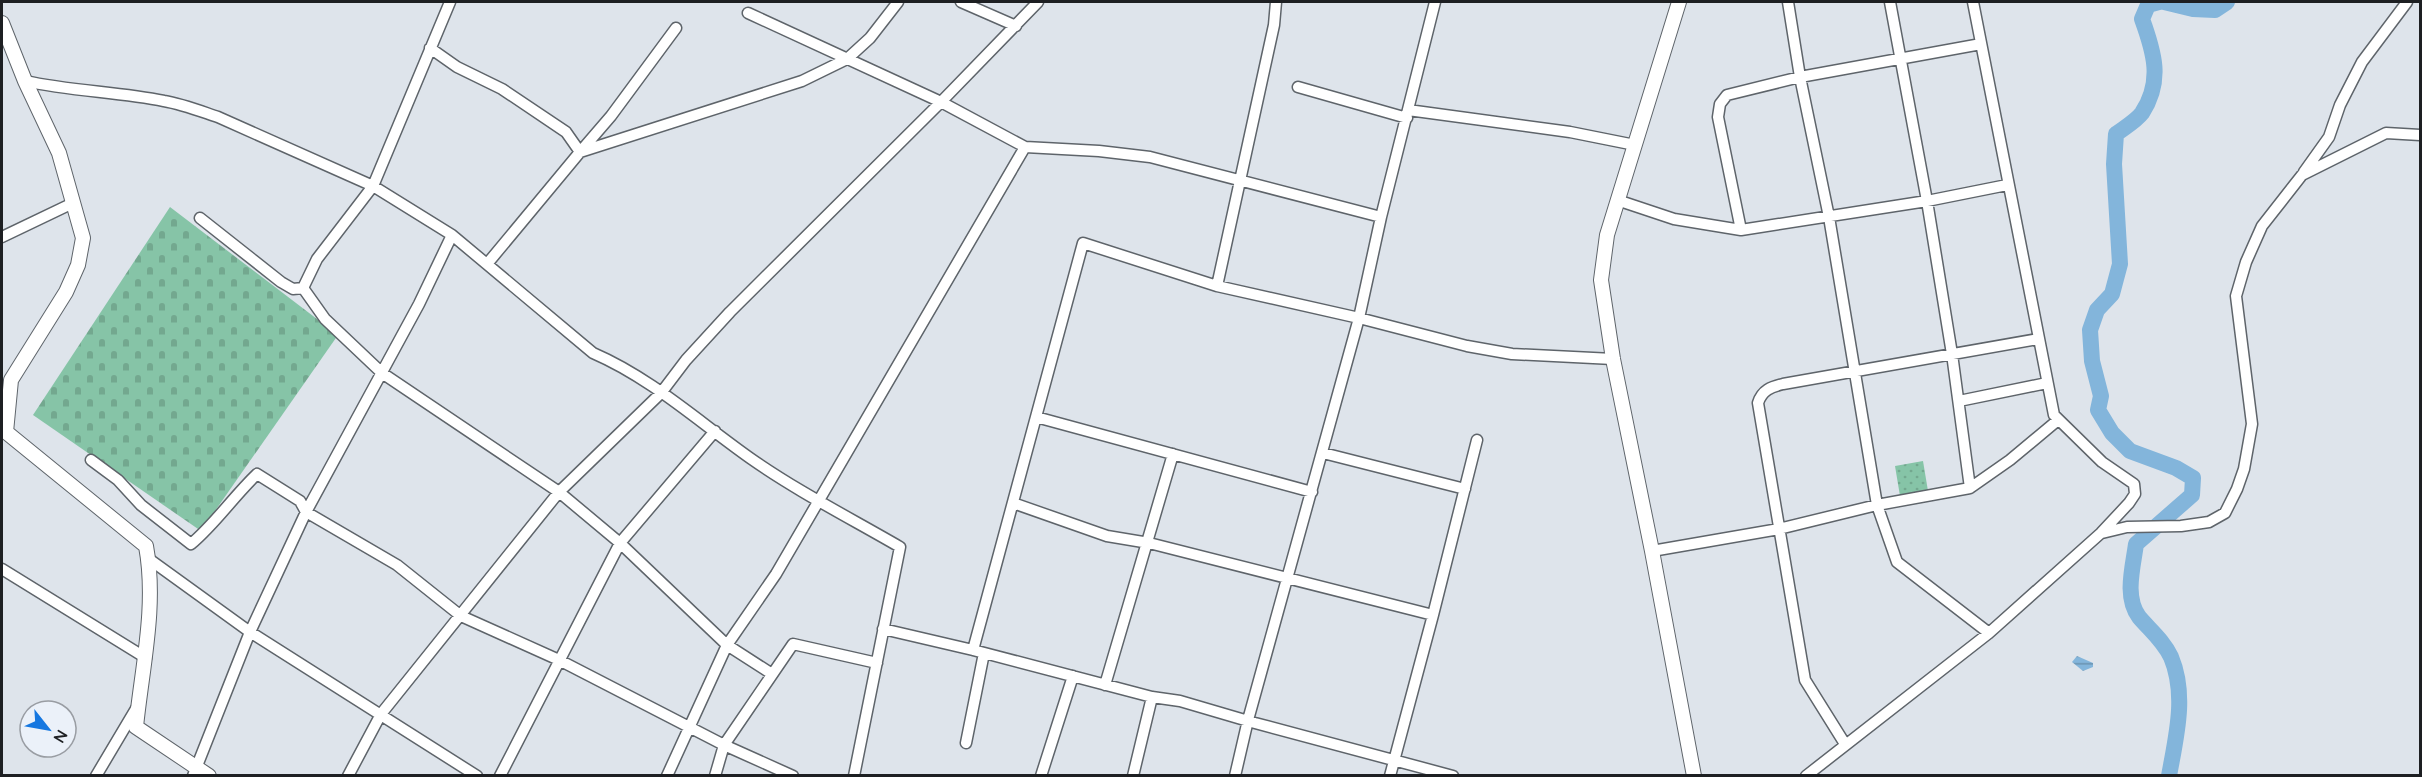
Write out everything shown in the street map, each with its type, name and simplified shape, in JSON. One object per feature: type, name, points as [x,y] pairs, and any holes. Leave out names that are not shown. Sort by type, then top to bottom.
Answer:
[{"type":"street","points":[[303,288],[317,259],[373,186],[450,2]]},
{"type":"street","points":[[580,152],[802,81],[848,59],[870,38],[898,2]]},
{"type":"street","points":[[961,2],[1016,26]]},
{"type":"street","points":[[348,776],[381,714],[559,492],[661,393],[686,360],[737,304],[941,102],[1038,2]]},
{"type":"street","points":[[1217,286],[1274,25],[1276,2]]},
{"type":"street","points":[[1235,776],[1248,720],[1289,579],[1359,318],[1381,217],[1435,2]]},
{"type":"street","points":[[1679,2],[1617,200],[1603,256],[1601,280],[1613,359],[1694,776]]},
{"type":"street","points":[[1788,2],[1800,77],[1829,217],[1876,505],[1897,562],[1989,633]]},
{"type":"street","points":[[1890,2],[1927,201],[1971,488]]},
{"type":"street","points":[[1806,776],[1989,633],[2101,533],[2129,503],[2134,494],[2134,484],[2102,462],[2054,415],[2007,185],[1973,2]]},
{"type":"street","points":[[2101,533],[2127,527],[2181,526],[2209,522],[2225,513],[2244,469],[2252,424],[2236,296],[2246,262],[2262,226],[2329,137],[2340,105],[2362,62],[2408,2]]},
{"type":"street","points":[[748,13],[941,102],[1025,147],[1099,151],[1150,157],[1381,217]]},
{"type":"street","points":[[2,23],[25,81],[59,153],[82,238],[78,265],[66,292],[11,380],[6,432],[146,546],[151,578],[146,658],[136,728],[195,771],[209,776]]},
{"type":"street","points":[[487,264],[611,116],[676,28]]},
{"type":"street","points":[[1741,230],[1723,148],[1718,112],[1720,104],[1727,95],[1800,77],[1981,44]]},
{"type":"street","points":[[430,48],[457,67],[502,89],[566,132],[580,152]]},
{"type":"street","points":[[25,81],[60,89],[166,101],[218,117],[373,186],[452,235],[593,353],[617,364],[661,393],[750,458],[900,547],[854,776]]},
{"type":"street","points":[[1298,87],[1407,114],[1570,132],[1635,145]]},
{"type":"street","points":[[2302,175],[2386,132],[2421,135]]},
{"type":"street","points":[[667,776],[727,645],[776,574],[1025,147]]},
{"type":"street","points":[[1617,200],[1674,219],[1741,230],[1927,201],[2007,185]]},
{"type":"street","points":[[2,237],[73,203]]},
{"type":"street","points":[[200,218],[281,282],[293,289],[303,288]]},
{"type":"street","points":[[195,771],[250,632],[306,512],[419,304],[452,235]]},
{"type":"street","points":[[966,743],[979,651],[1013,503],[1083,243],[1217,286],[1359,318],[1440,341],[1512,354],[1613,359]]},
{"type":"street","points":[[303,288],[325,319],[382,373],[559,492],[620,543],[727,645],[772,674]]},
{"type":"street","points":[[1845,744],[1805,680],[1758,403],[1762,393],[1773,387],[1854,370],[2038,339]]},
{"type":"street","points":[[1959,401],[2047,383]]},
{"type":"street","points":[[2,395],[8,413]]},
{"type":"street","points":[[1036,417],[1312,492]]},
{"type":"street","points":[[1652,551],[1779,529],[1876,505],[1971,488],[2010,460],[2058,420]]},
{"type":"street","points":[[500,776],[620,543],[715,431]]},
{"type":"street","points":[[1390,776],[1476,440]]},
{"type":"street","points":[[1323,453],[1465,489]]},
{"type":"street","points":[[1105,685],[1149,543],[1173,454]]},
{"type":"street","points":[[91,460],[118,480],[141,505],[191,544],[203,534],[234,496],[256,474],[300,501],[306,512],[397,565],[461,616],[559,660],[690,725],[724,745],[793,776]]},
{"type":"street","points":[[1013,503],[1107,536],[1149,543],[1433,615]]},
{"type":"street","points":[[149,559],[250,632],[477,776]]},
{"type":"street","points":[[2,569],[146,658]]},
{"type":"street","points":[[884,629],[979,651],[1152,697],[1180,701],[1453,776]]},
{"type":"street","points":[[715,776],[724,745],[793,644],[877,663]]},
{"type":"street","points":[[1041,776],[1073,676]]},
{"type":"street","points":[[1133,776],[1152,697]]},
{"type":"street","points":[[96,776],[139,704]]},
{"type":"green space","points":[[170,207],[338,335],[201,531],[33,415]]},
{"type":"green space","points":[[1923,461],[1928,491],[1900,496],[1895,466]]},
{"type":"water","points":[[2077,656],[2093,663],[2093,667],[2083,671],[2072,662]]},
{"type":"waterway","points":[[2159,2],[2148,5],[2142,19],[2153,55],[2153,89],[2142,113],[2116,134],[2114,164],[2120,264],[2112,294],[2097,310],[2090,330],[2092,361],[2101,396],[2098,410],[2112,433],[2130,451],[2176,468],[2193,478],[2192,495],[2136,544],[2131,582],[2134,609],[2164,645],[2176,671],[2179,716],[2169,776]]},
{"type":"waterway","points":[[2164,2],[2193,9],[2215,10],[2227,2]]}]
